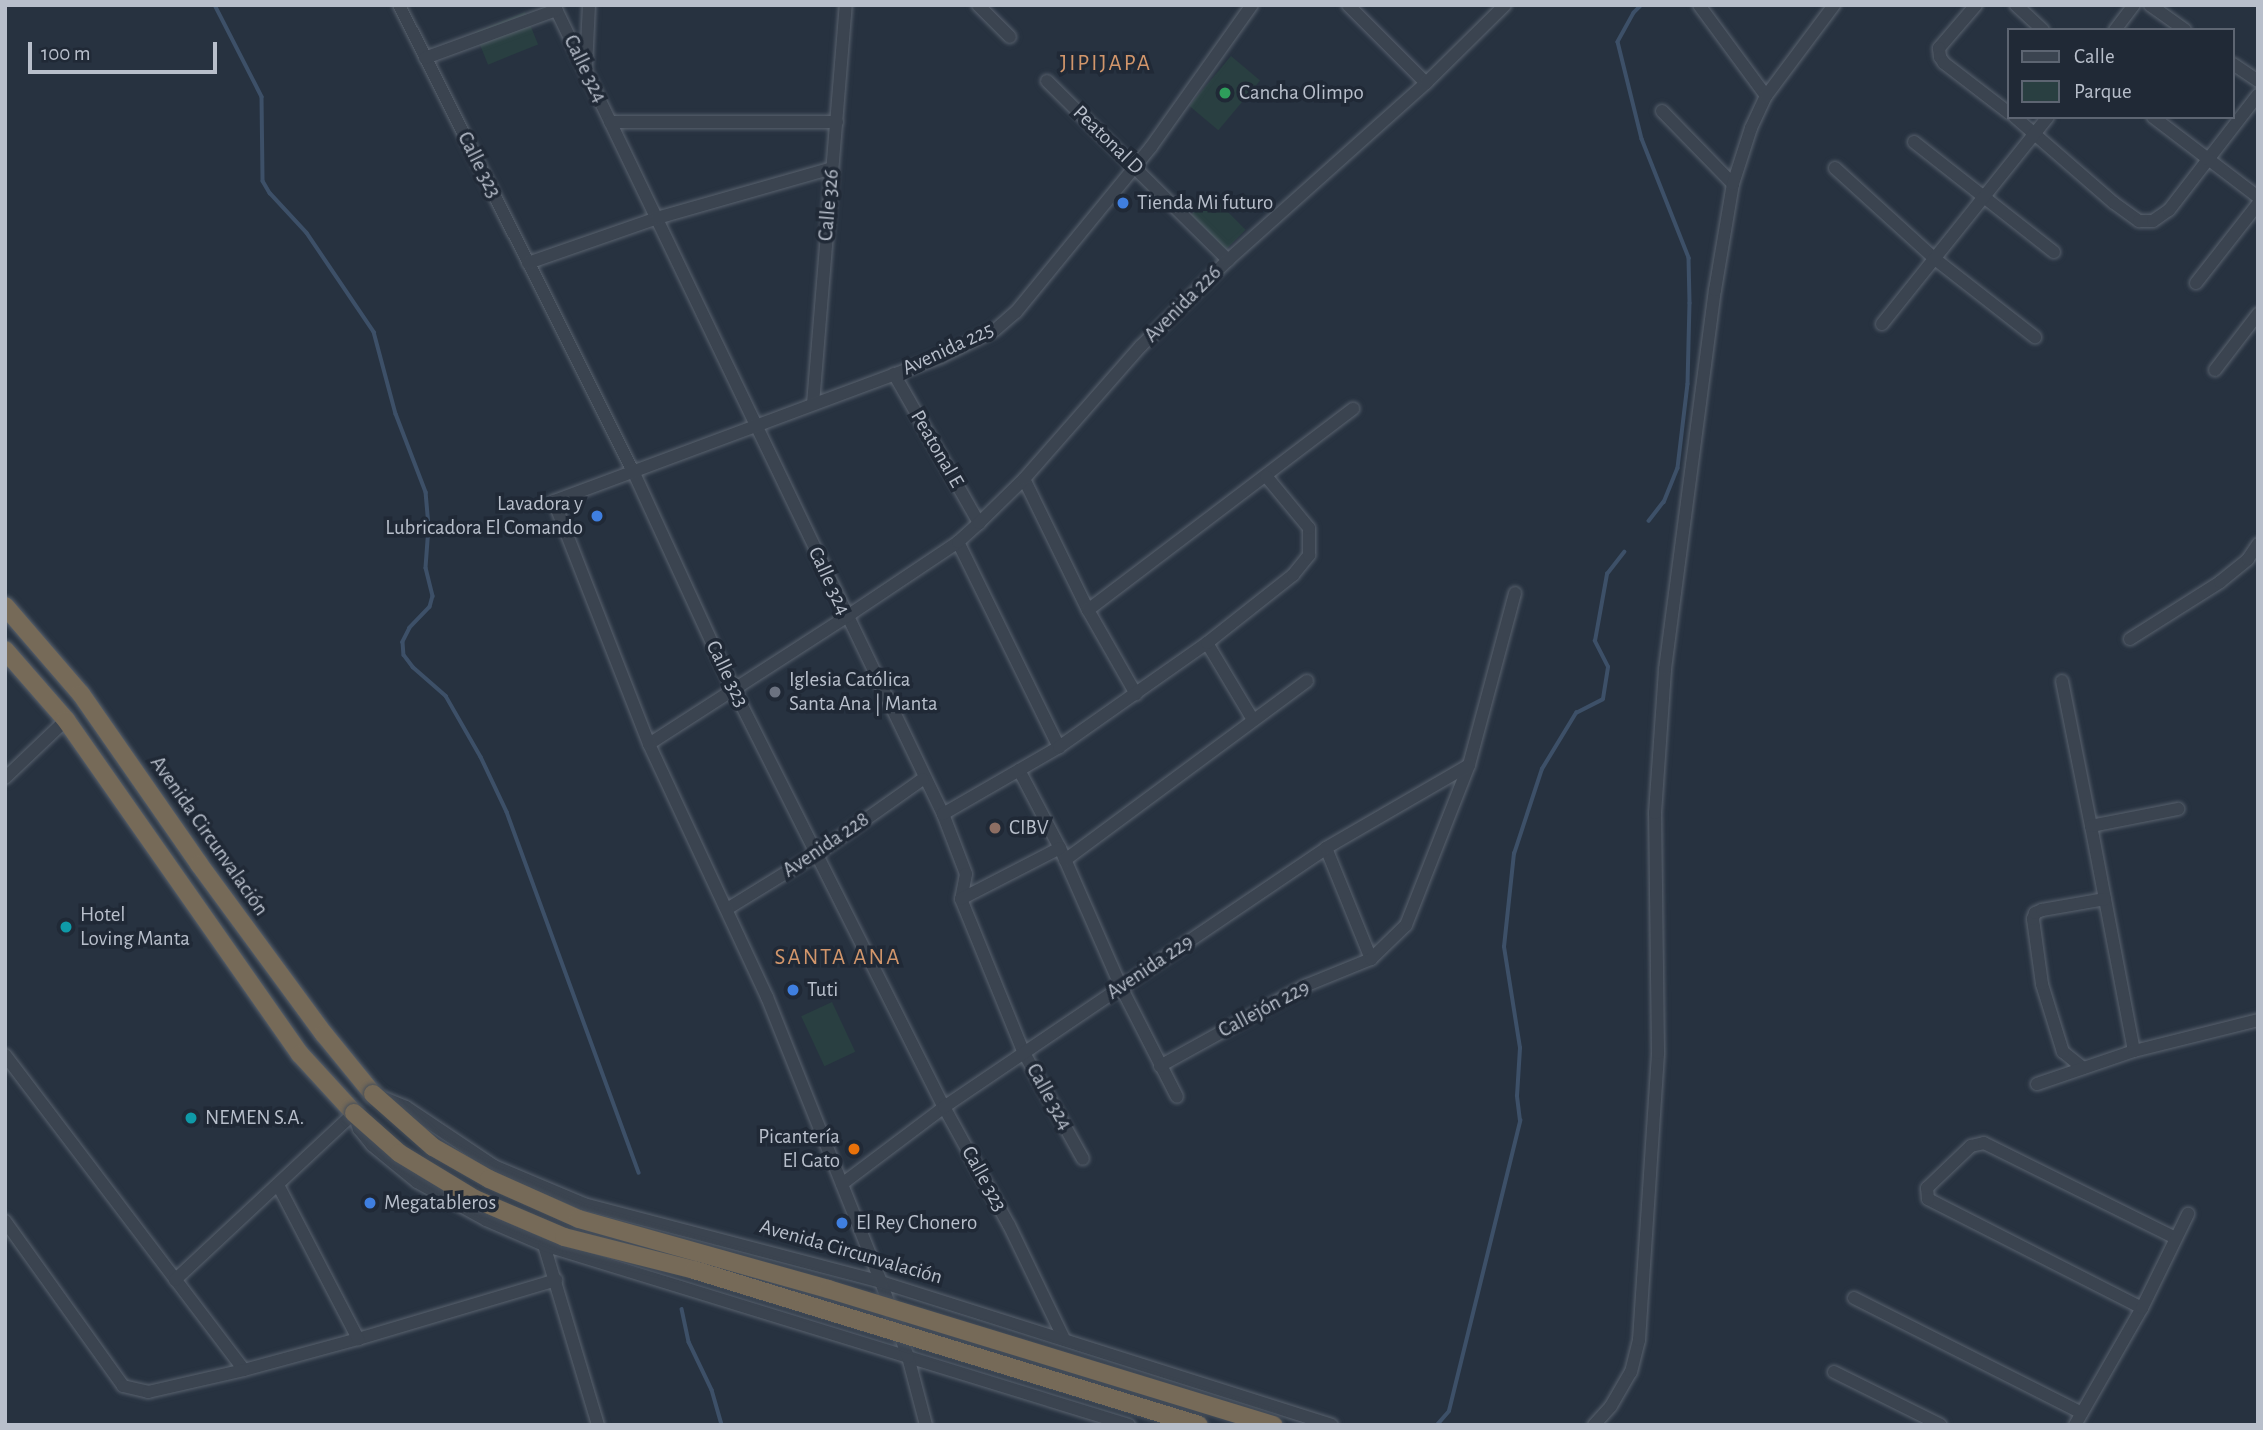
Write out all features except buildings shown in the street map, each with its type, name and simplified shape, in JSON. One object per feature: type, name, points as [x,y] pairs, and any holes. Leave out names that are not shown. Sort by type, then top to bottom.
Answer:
[{"type":"highway","name":"Avenida Circunvalación","points":[[5,606],[81,694],[199,864],[324,1034],[373,1094],[433,1147],[489,1179],[579,1219],[828,1289],[1274,1425]]},
{"type":"highway","points":[[5,650],[66,720],[300,1054],[354,1113],[399,1153],[464,1192],[564,1237],[706,1274],[1199,1425]]},
{"type":"highway","points":[[87,749],[108,733]]},
{"type":"street","name":"Calle 323","points":[[399,5],[633,471],[733,688],[944,1108],[1009,1225],[1064,1339]]},
{"type":"street","points":[[586,70],[589,5]]},
{"type":"street","name":"Calle 326","points":[[813,404],[846,5]]},
{"type":"street","points":[[978,5],[1010,37]]},
{"type":"street","name":"Avenida 225","points":[[649,744],[554,501],[941,357],[995,330],[1016,312],[1135,166],[1252,5]]},
{"type":"street","points":[[1348,5],[1426,83]]},
{"type":"street","name":"Avenida 226","points":[[649,744],[958,542],[1024,479],[1141,346],[1228,260],[1426,83],[1505,5]]},
{"type":"street","points":[[1699,5],[1766,96]]},
{"type":"street","points":[[1594,1425],[1611,1406],[1631,1372],[1639,1340],[1658,1053],[1655,813],[1665,668],[1691,454],[1733,184],[1751,128],[1766,96],[1834,5]]},
{"type":"street","points":[[1976,5],[1939,48],[1940,57],[1944,63],[2008,112]]},
{"type":"street","points":[[2016,5],[2041,28]]},
{"type":"street","points":[[2117,28],[2134,5]]},
{"type":"street","points":[[2150,5],[2182,28]]},
{"type":"street","points":[[425,58],[555,8]]},
{"type":"street","name":"Calle 324","points":[[555,8],[923,779],[943,814],[966,874],[961,899],[1024,1053],[1083,1159]]},
{"type":"street","points":[[2235,65],[2258,81]]},
{"type":"street","name":"Peatonal D","points":[[1047,81],[1228,260]]},
{"type":"street","points":[[2018,119],[2114,204],[2139,221],[2153,221],[2169,210],[2258,95]]},
{"type":"street","points":[[1662,111],[1733,184]]},
{"type":"street","points":[[1882,324],[2046,119]]},
{"type":"street","points":[[2156,119],[2258,197]]},
{"type":"street","points":[[610,122],[837,122]]},
{"type":"street","points":[[1914,142],[2054,252]]},
{"type":"street","points":[[528,263],[657,218],[832,168]]},
{"type":"street","points":[[1835,169],[1935,258],[2035,337]]},
{"type":"street","points":[[2196,283],[2258,204]]},
{"type":"street","points":[[2215,370],[2258,314]]},
{"type":"street","name":"Peatonal E","points":[[894,374],[979,523]]},
{"type":"street","points":[[1088,610],[1353,409]]},
{"type":"street","points":[[943,814],[1059,747],[1207,643],[1293,575],[1309,555],[1309,528],[1266,476]]},
{"type":"street","points":[[1024,479],[1088,610],[1136,694]]},
{"type":"street","points":[[958,542],[1059,747]]},
{"type":"street","points":[[2130,639],[2192,602],[2253,558],[2258,544]]},
{"type":"street","points":[[1326,848],[1371,959],[1406,925],[1469,765],[1515,593]]},
{"type":"street","points":[[1207,643],[1253,720]]},
{"type":"street","points":[[961,899],[1063,854],[1187,773],[1307,681]]},
{"type":"street","points":[[2062,681],[2134,1051]]},
{"type":"street","points":[[5,778],[66,720]]},
{"type":"street","points":[[649,744],[767,997],[881,1282],[908,1357],[926,1425]]},
{"type":"street","name":"Avenida 229","points":[[842,1184],[944,1108],[1326,848],[1469,765]]},
{"type":"street","points":[[1018,770],[1063,854],[1121,987],[1177,1097]]},
{"type":"street","name":"Avenida 228","points":[[727,909],[818,853],[923,779]]},
{"type":"street","points":[[2091,826],[2178,809]]},
{"type":"street","points":[[2083,1068],[2063,1052],[2042,984],[2033,919],[2035,913],[2042,910],[2105,899]]},
{"type":"street","name":"Callejón 229","points":[[1160,1066],[1307,985],[1371,959]]},
{"type":"street","points":[[2037,1084],[2134,1051],[2258,1020]]},
{"type":"street","points":[[5,1055],[244,1370]]},
{"type":"street","name":"Avenida Circunvalación","points":[[373,1094],[406,1107],[494,1166],[584,1204],[629,1213],[881,1282],[1332,1425]]},
{"type":"street","points":[[175,1280],[354,1113],[359,1129],[372,1145],[417,1182],[486,1220],[544,1245],[1129,1425]]},
{"type":"street","points":[[2142,1308],[1928,1199],[1927,1188],[1971,1146],[1988,1144],[2175,1238]]},
{"type":"street","points":[[278,1185],[359,1339]]},
{"type":"street","points":[[1854,1298],[2079,1419],[2142,1308],[2188,1214]]},
{"type":"street","points":[[5,1221],[123,1386],[148,1392],[359,1339],[556,1280]]},
{"type":"street","points":[[544,1245],[598,1425]]},
{"type":"street","points":[[1833,1372],[1941,1425]]},
{"type":"green space","points":[[525,12],[538,44],[488,65],[475,32]]},
{"type":"green space","name":"Cancha Olimpo","points":[[1231,56],[1260,80],[1218,130],[1189,106]]},
{"type":"green space","points":[[1211,195],[1246,230],[1226,249],[1191,215]]},
{"type":"green space","points":[[832,1002],[855,1052],[824,1066],[801,1016]]},
{"type":"waterway","points":[[215,5],[262,97],[263,181],[270,193],[307,233],[374,332],[396,414],[426,492],[429,527],[426,568],[433,596],[430,607],[410,628],[403,642],[404,655],[413,667],[446,696],[481,757],[507,812],[639,1173]]},
{"type":"waterway","points":[[1642,5],[1634,13],[1618,42],[1642,139],[1689,258],[1690,303],[1688,384],[1678,468],[1664,502],[1649,521]]},
{"type":"waterway","points":[[1437,1425],[1449,1411],[1520,1121],[1517,1096],[1520,1048],[1504,947],[1514,854],[1542,769],[1576,713],[1603,699],[1608,667],[1595,641],[1607,574],[1624,552]]},
{"type":"waterway","points":[[682,1309],[689,1342],[712,1390],[722,1425]]},
{"type":"place","name":"Cancha Olimpo","points":[[1225,93]]},
{"type":"place","name":"Tienda Mi futuro","points":[[1123,203]]},
{"type":"place","name":"Lavadora y Lubricadora El Comando","points":[[597,516]]},
{"type":"place","name":"Iglesia Católica Santa Ana | Manta","points":[[775,692]]},
{"type":"place","name":"CIBV","points":[[995,828]]},
{"type":"place","name":"Hotel Loving Manta","points":[[66,927]]},
{"type":"place","name":"Tuti","points":[[793,990]]},
{"type":"place","name":"NEMEN S.A.","points":[[191,1118]]},
{"type":"place","name":"Picantería El Gato","points":[[854,1149]]},
{"type":"place","name":"Megatableros","points":[[370,1203]]},
{"type":"place","name":"El Rey Chonero","points":[[842,1223]]},
{"type":"district","name":"JIPIJAPA","points":[[1106,64]]},
{"type":"district","name":"SANTA ANA","points":[[838,958]]}]
